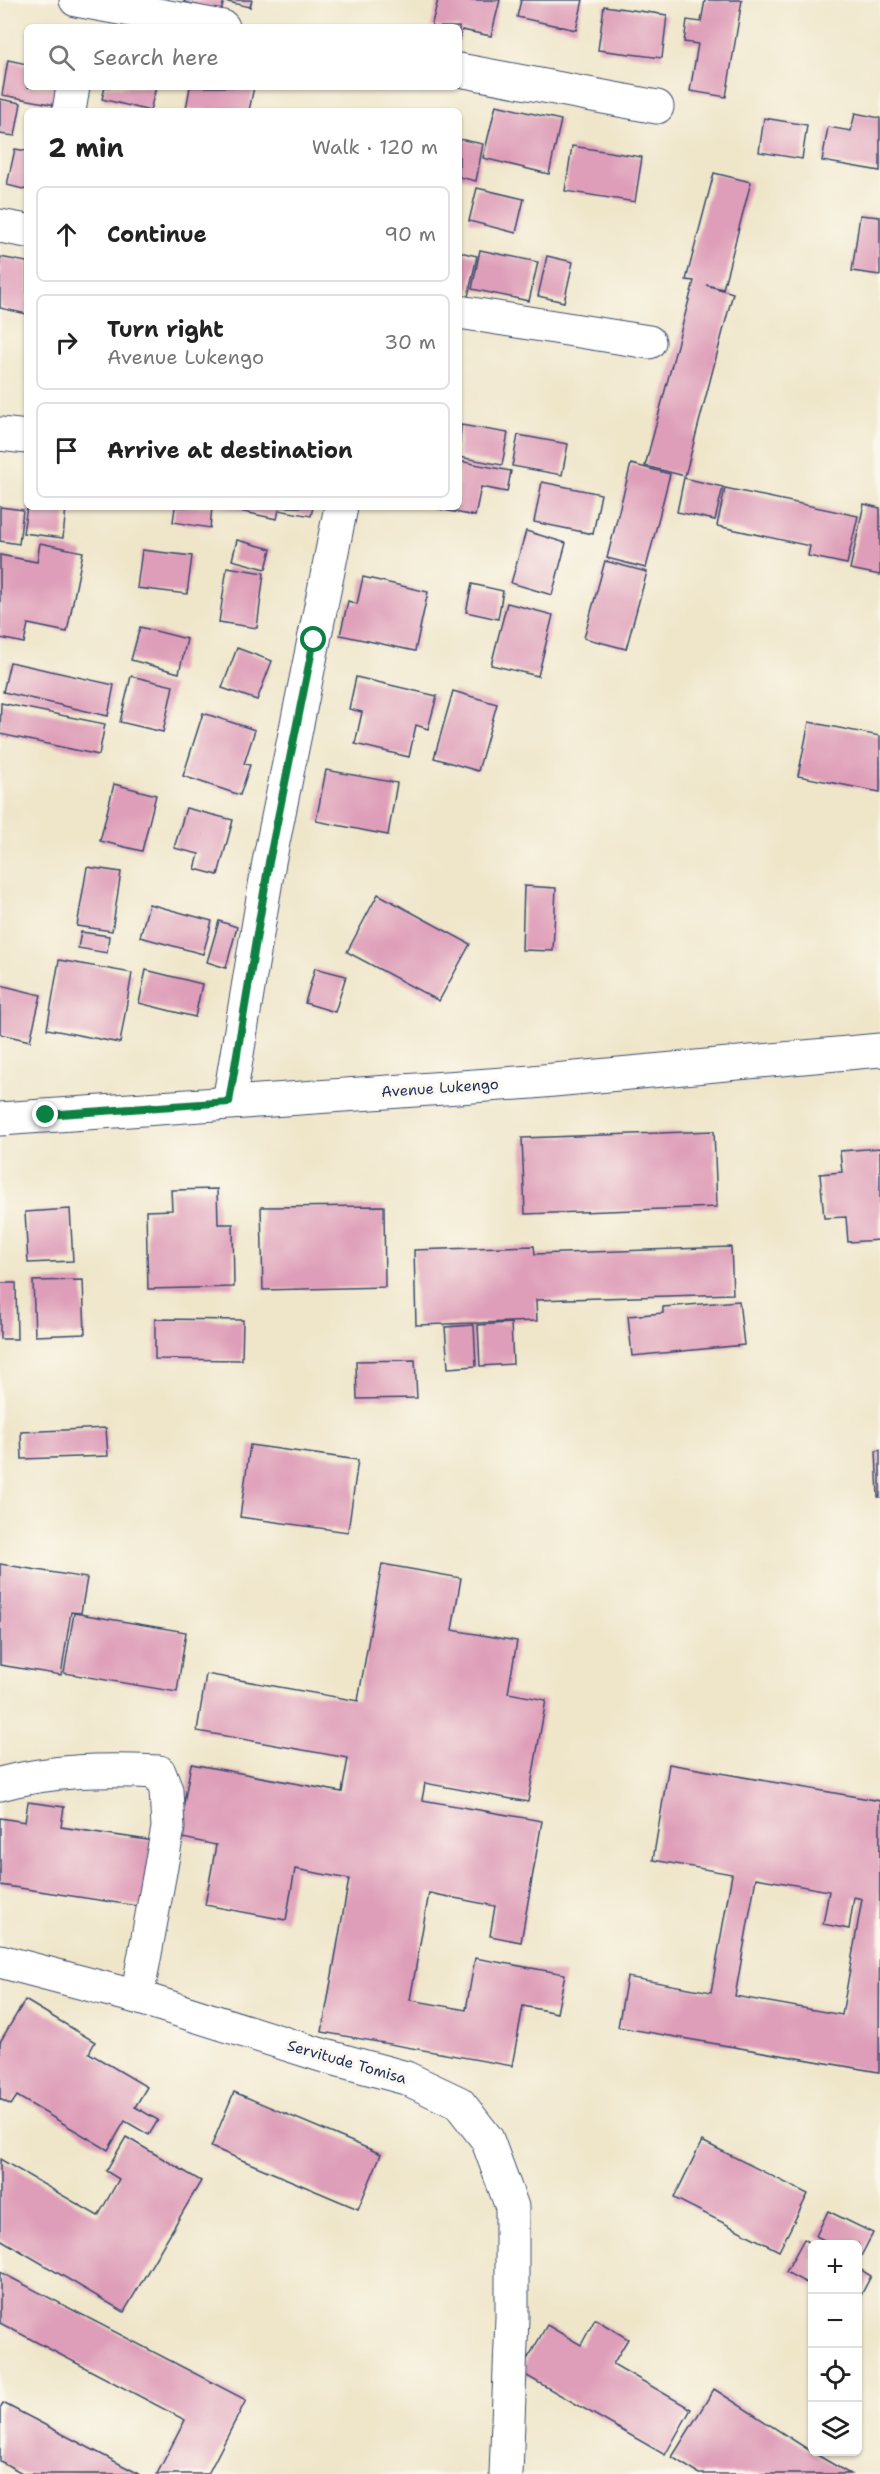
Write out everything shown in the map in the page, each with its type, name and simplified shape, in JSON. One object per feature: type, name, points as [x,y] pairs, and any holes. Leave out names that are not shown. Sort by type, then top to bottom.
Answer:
[{"type":"street","points":[[83,7],[202,24]]},
{"type":"street","points":[[462,71],[657,107]]},
{"type":"street","points":[[70,108],[72,90]]},
{"type":"street","points":[[0,226],[24,230]]},
{"type":"street","points":[[462,312],[650,342]]},
{"type":"street","points":[[0,434],[24,437]]},
{"type":"street","points":[[229,1102],[269,862],[340,510]]},
{"type":"street","name":"Avenue Lukengo","points":[[0,1119],[532,1082],[880,1050]]},
{"type":"street","points":[[0,1784],[35,1775],[97,1769],[159,1772],[166,1790],[168,1828],[137,1997]]},
{"type":"street","name":"Servitude Tomisa","points":[[0,1961],[137,1997],[321,2055],[406,2078],[459,2103],[487,2139],[512,2207],[512,2317],[506,2474]]},
{"type":"building","points":[[185,0],[252,0],[250,7],[224,1],[221,11],[184,2]]},
{"type":"building","points":[[438,0],[500,0],[491,36],[462,30],[462,24],[432,24]]},
{"type":"building","points":[[521,0],[583,0],[576,30],[517,17]]},
{"type":"building","points":[[705,0],[742,0],[726,97],[690,91],[698,44],[684,42],[687,20],[701,22]]},
{"type":"building","points":[[604,6],[667,15],[662,58],[598,50]]},
{"type":"building","points":[[8,60],[24,63],[24,90],[64,90],[61,106],[2,95]]},
{"type":"building","points":[[104,90],[155,90],[151,108],[138,108],[102,99]]},
{"type":"building","points":[[189,90],[253,90],[250,108],[186,108]]},
{"type":"building","points":[[0,99],[21,103],[15,136],[0,134]]},
{"type":"building","points":[[496,105],[561,120],[549,174],[483,158]]},
{"type":"building","points":[[855,113],[880,118],[880,171],[822,161],[828,127],[851,131]]},
{"type":"building","points":[[764,118],[807,125],[802,159],[759,152]]},
{"type":"building","points":[[462,140],[483,144],[476,181],[462,178]]},
{"type":"building","points":[[572,146],[642,157],[635,202],[565,191]]},
{"type":"building","points":[[15,149],[24,150],[24,189],[7,185]]},
{"type":"building","points":[[714,173],[751,182],[723,289],[706,285],[733,293],[685,476],[645,466],[694,281],[686,280]]},
{"type":"building","points":[[477,188],[524,199],[516,233],[469,221]]},
{"type":"building","points":[[860,215],[880,217],[880,275],[852,271]]},
{"type":"building","points":[[480,250],[538,262],[529,301],[472,289]]},
{"type":"building","points":[[462,252],[477,256],[467,301],[462,300]]},
{"type":"building","points":[[547,256],[573,262],[564,302],[538,296]]},
{"type":"building","points":[[0,257],[24,261],[24,313],[0,308]]},
{"type":"building","points":[[462,425],[508,433],[502,465],[462,458]]},
{"type":"building","points":[[518,435],[568,444],[562,475],[512,466]]},
{"type":"building","points":[[462,462],[511,471],[507,492],[481,487],[475,516],[444,510],[462,510]]},
{"type":"building","points":[[631,464],[670,474],[646,568],[607,558]]},
{"type":"building","points":[[684,478],[723,487],[715,520],[677,512]]},
{"type":"building","points":[[542,482],[601,494],[593,534],[534,522]]},
{"type":"building","points":[[725,488],[858,516],[847,564],[808,556],[810,546],[717,526]]},
{"type":"building","points":[[864,504],[880,508],[880,575],[850,569]]},
{"type":"building","points":[[0,507],[23,510],[19,544],[0,541]]},
{"type":"building","points":[[27,510],[66,510],[63,538],[23,533]]},
{"type":"building","points":[[175,510],[212,510],[210,528],[173,522]]},
{"type":"building","points":[[234,510],[279,510],[277,519]]},
{"type":"building","points":[[279,510],[312,510],[311,516]]},
{"type":"building","points":[[526,531],[566,543],[552,595],[511,583]]},
{"type":"building","points":[[237,540],[271,549],[266,569],[232,560]]},
{"type":"building","points":[[40,543],[83,552],[67,632],[28,624],[24,643],[0,638],[0,555],[37,562]]},
{"type":"building","points":[[142,550],[192,556],[187,594],[137,588]]},
{"type":"building","points":[[605,561],[647,572],[626,649],[584,638]]},
{"type":"building","points":[[227,567],[264,573],[257,628],[219,622]]},
{"type":"building","points":[[363,577],[428,592],[415,651],[340,635],[348,601],[357,604]]},
{"type":"building","points":[[472,584],[503,591],[498,619],[466,612]]},
{"type":"building","points":[[507,603],[553,615],[538,676],[491,665]]},
{"type":"building","points":[[140,627],[187,639],[179,673],[131,660]]},
{"type":"building","points":[[237,648],[272,661],[257,700],[222,688]]},
{"type":"building","points":[[10,662],[114,685],[108,716],[3,692]]},
{"type":"building","points":[[131,676],[173,686],[163,732],[120,722]]},
{"type":"building","points":[[356,677],[437,696],[428,729],[416,725],[409,757],[355,744],[362,712],[349,709]]},
{"type":"building","points":[[453,691],[497,704],[478,771],[434,758]]},
{"type":"building","points":[[1,703],[105,724],[99,755],[0,734]]},
{"type":"building","points":[[203,713],[255,730],[244,764],[250,765],[240,795],[183,776]]},
{"type":"building","points":[[809,722],[880,736],[880,792],[798,776]]},
{"type":"building","points":[[326,770],[397,783],[388,835],[316,821]]},
{"type":"building","points":[[114,784],[156,795],[142,851],[100,841]]},
{"type":"building","points":[[186,808],[233,820],[218,875],[195,869],[199,854],[174,848]]},
{"type":"building","points":[[87,867],[121,872],[112,931],[77,926]]},
{"type":"building","points":[[524,886],[556,888],[553,951],[522,950]]},
{"type":"building","points":[[378,894],[470,944],[439,1001],[347,952]]},
{"type":"building","points":[[149,904],[212,921],[203,954],[140,937]]},
{"type":"building","points":[[219,921],[237,927],[226,968],[207,962]]},
{"type":"building","points":[[81,932],[109,936],[107,953],[78,948]]},
{"type":"building","points":[[59,960],[132,973],[120,1043],[47,1029]]},
{"type":"building","points":[[315,968],[346,976],[335,1012],[305,1003]]},
{"type":"building","points":[[146,970],[202,984],[195,1017],[139,1003]]},
{"type":"building","points":[[0,985],[41,995],[30,1041],[0,1034]]},
{"type":"building","points":[[714,1131],[717,1207],[525,1214],[522,1138]]},
{"type":"building","points":[[880,1148],[880,1240],[848,1242],[846,1217],[824,1218],[820,1174],[842,1172],[840,1151]]},
{"type":"building","points":[[217,1189],[218,1224],[233,1224],[234,1287],[148,1289],[146,1211],[172,1210],[171,1190]]},
{"type":"building","points":[[384,1206],[385,1287],[263,1290],[261,1207]]},
{"type":"building","points":[[70,1209],[73,1261],[28,1263],[25,1212]]},
{"type":"building","points":[[534,1246],[535,1254],[731,1247],[733,1294],[536,1300],[537,1321],[416,1325],[414,1250]]},
{"type":"building","points":[[83,1280],[85,1334],[35,1336],[33,1281]]},
{"type":"building","points":[[0,1283],[16,1283],[17,1339],[0,1339]]},
{"type":"building","points":[[739,1301],[744,1345],[632,1356],[628,1316],[663,1313],[663,1307]]},
{"type":"building","points":[[155,1319],[243,1320],[242,1360],[155,1359]]},
{"type":"building","points":[[511,1323],[513,1364],[480,1366],[478,1325]]},
{"type":"building","points":[[474,1325],[476,1366],[448,1368],[445,1327]]},
{"type":"building","points":[[415,1360],[417,1398],[357,1399],[356,1361]]},
{"type":"building","points":[[106,1428],[108,1456],[22,1459],[21,1432]]},
{"type":"building","points":[[250,1445],[358,1460],[348,1532],[240,1517]]},
{"type":"building","points":[[880,1450],[880,1497],[878,1497],[876,1451]]},
{"type":"building","points":[[0,1564],[87,1578],[81,1613],[71,1612],[61,1675],[0,1665]]},
{"type":"building","points":[[382,1564],[461,1578],[452,1630],[517,1641],[508,1693],[546,1700],[528,1802],[425,1783],[422,1800],[542,1821],[521,1942],[490,1936],[495,1906],[429,1893],[410,2000],[466,2010],[475,1958],[565,1974],[557,2013],[523,2006],[512,2066],[322,2032],[349,1879],[295,1869],[286,1920],[205,1905],[216,1845],[178,1837],[191,1764],[342,1792],[348,1758],[197,1731],[206,1674],[358,1701]]},
{"type":"building","points":[[74,1613],[186,1632],[177,1692],[64,1673]]},
{"type":"building","points":[[669,1764],[880,1801],[879,2072],[618,2027],[627,1977],[711,1992],[732,1874],[653,1860]],"holes":[[[756,1878],[829,1891],[823,1924],[849,1929],[854,1897],[862,1899],[842,2015],[735,1996]]]},
{"type":"building","points":[[28,1802],[64,1807],[61,1827],[154,1841],[144,1907],[0,1885],[0,1818],[25,1822]]},
{"type":"building","points":[[25,2000],[95,2042],[89,2053],[147,2087],[135,2107],[158,2120],[149,2135],[125,2121],[108,2150],[17,2096],[11,2105],[0,2099],[0,2042]]},
{"type":"building","points":[[234,2092],[381,2154],[358,2209],[211,2147]]},
{"type":"building","points":[[126,2137],[201,2181],[124,2312],[0,2239],[0,2159],[98,2216],[119,2179],[106,2171]]},
{"type":"building","points":[[702,2141],[808,2194],[779,2251],[674,2198]]},
{"type":"building","points":[[828,2211],[873,2233],[862,2254],[862,2240],[824,2240],[816,2236]]},
{"type":"building","points":[[804,2239],[808,2242],[808,2284],[786,2272]]},
{"type":"building","points":[[862,2270],[871,2276],[862,2293]]},
{"type":"building","points":[[0,2272],[246,2400],[208,2474],[157,2474],[185,2420],[0,2323]]},
{"type":"building","points":[[595,2319],[628,2339],[613,2364],[691,2409],[665,2455],[520,2372],[547,2325],[581,2345]]},
{"type":"building","points":[[714,2389],[808,2449],[808,2456],[819,2456],[850,2474],[699,2474],[672,2457]]},
{"type":"building","points":[[3,2403],[139,2474],[24,2474],[0,2461],[0,2408]]},
{"type":"route","points":[[46,1115],[229,1102],[269,862],[314,640]]}]
